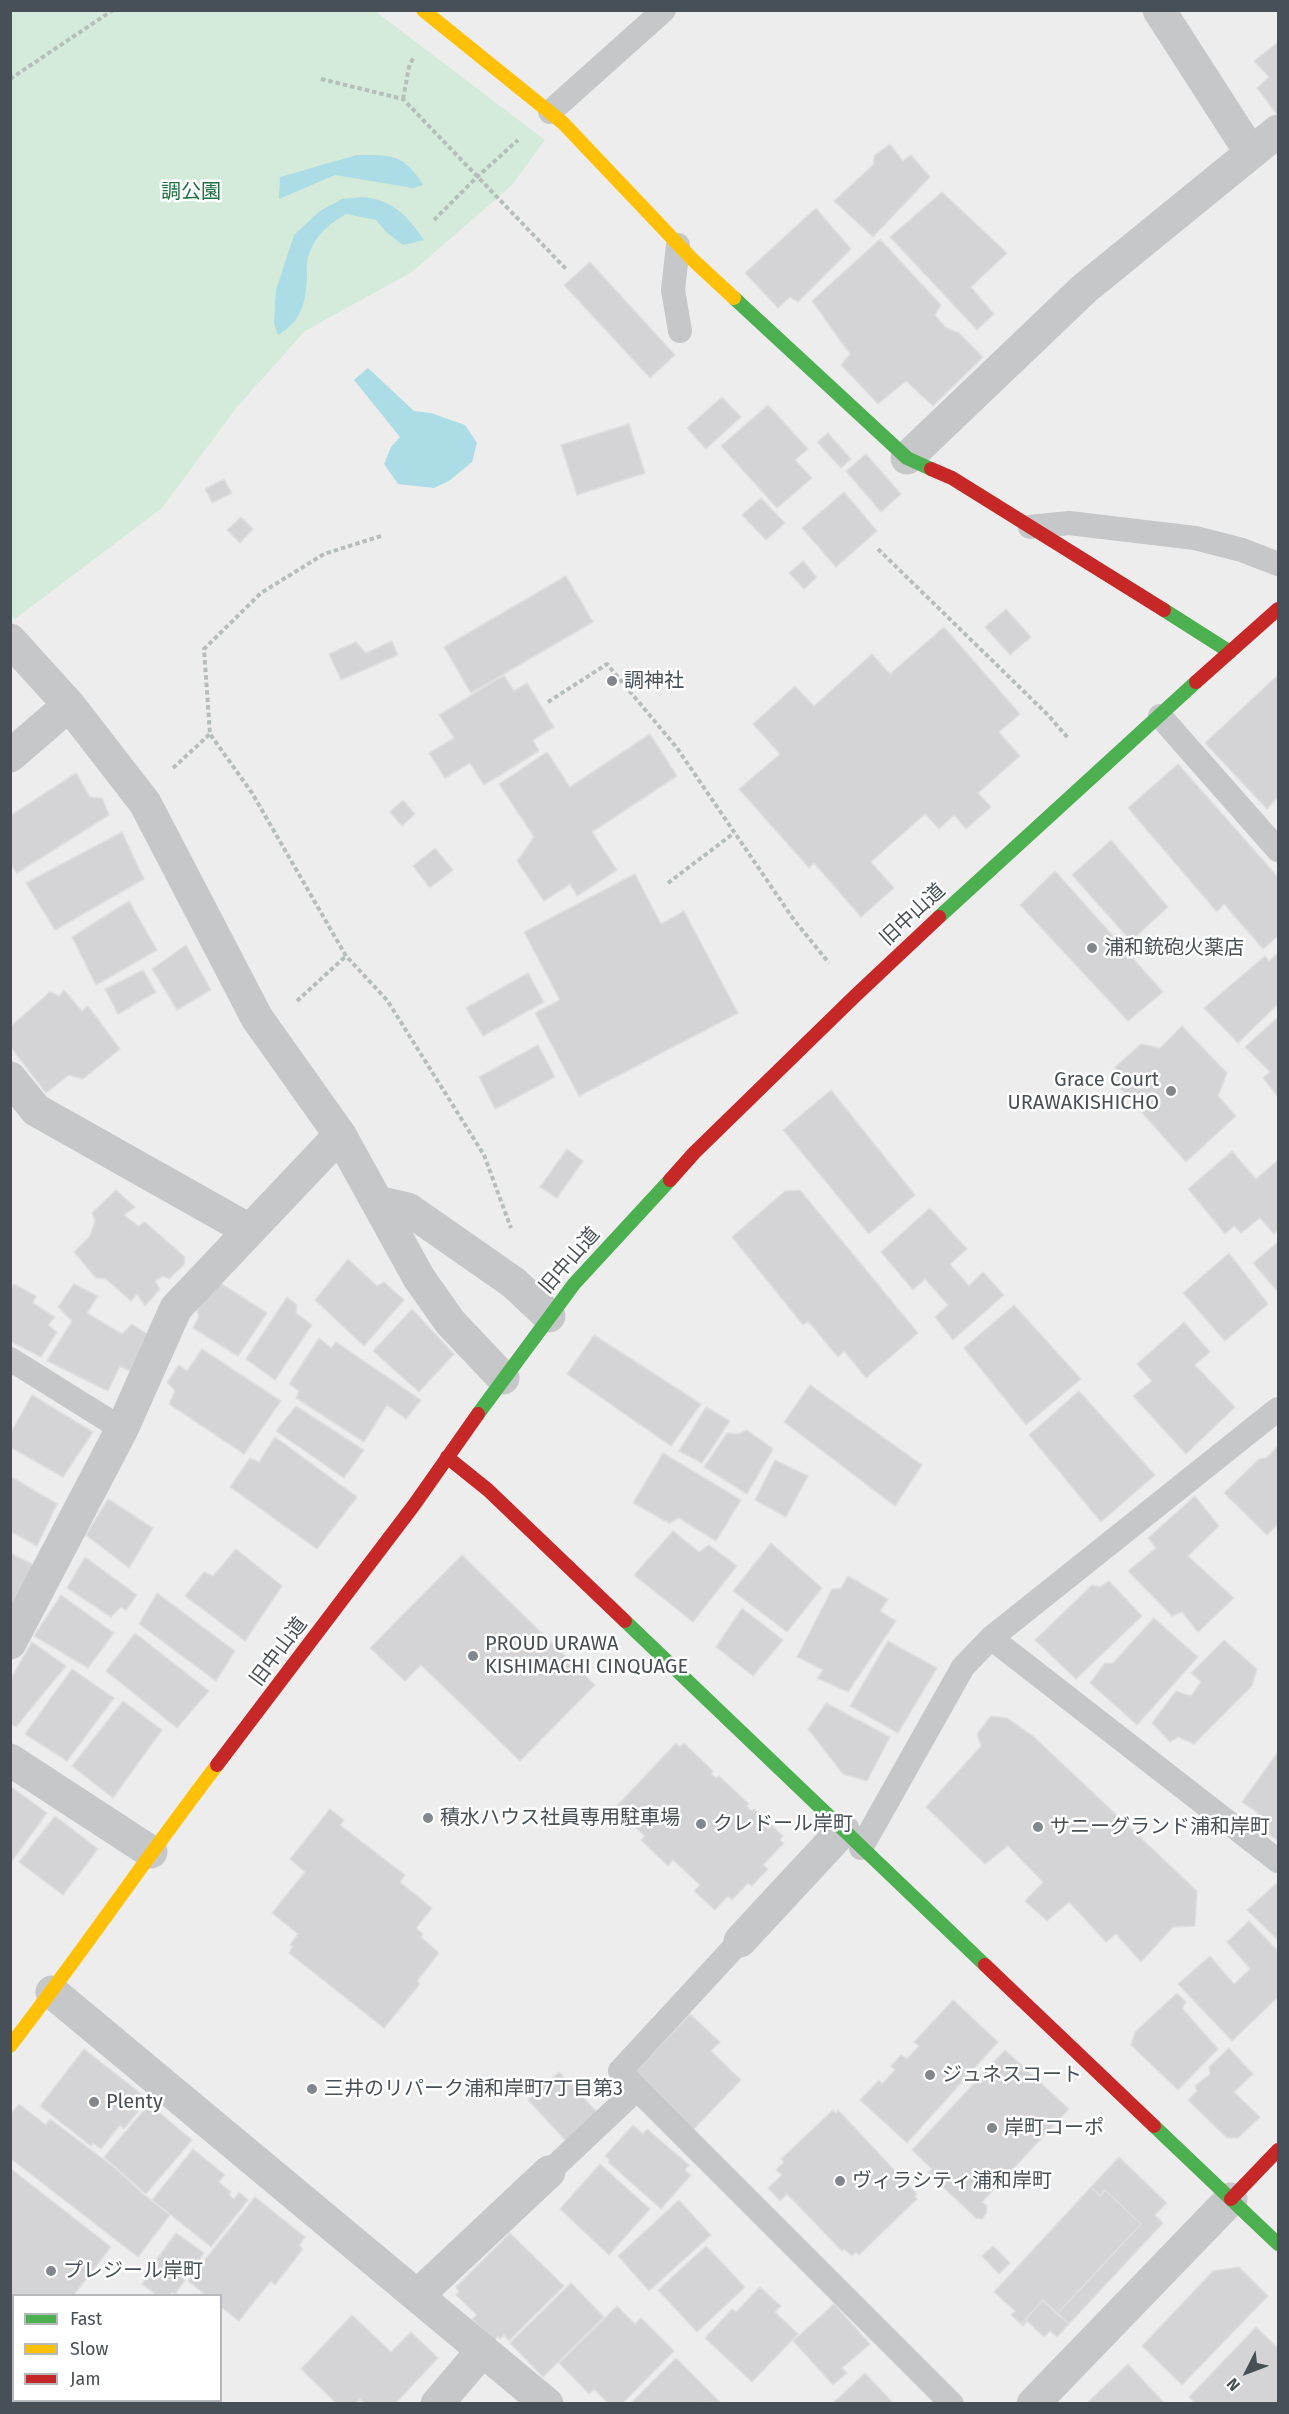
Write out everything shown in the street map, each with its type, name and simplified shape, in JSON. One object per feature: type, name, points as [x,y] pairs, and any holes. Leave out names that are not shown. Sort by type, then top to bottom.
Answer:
[{"type":"street","points":[[423,10],[563,123],[678,245],[907,458],[952,478],[1230,652]]},
{"type":"street","points":[[1159,10],[1251,153]]},
{"type":"street","points":[[907,458],[1084,289],[1278,131]]},
{"type":"street","name":"旧中山道","points":[[10,2046],[52,1992],[151,1852],[414,1505],[503,1378],[574,1284],[694,1152],[855,996],[1097,771],[1278,609]]},
{"type":"street","points":[[10,640],[69,705],[145,803],[257,1018],[340,1135],[419,1278],[450,1322],[503,1378]]},
{"type":"street","points":[[10,756],[69,705]]},
{"type":"street","points":[[10,1078],[36,1110],[249,1230]]},
{"type":"street","points":[[10,1643],[122,1429],[176,1308],[340,1135]]},
{"type":"street","points":[[377,1202],[408,1209],[514,1283],[549,1316]]},
{"type":"street","points":[[447,1457],[489,1491],[1278,2244]]},
{"type":"street","points":[[10,1760],[151,1852]]},
{"type":"street","points":[[740,1941],[852,1839]]},
{"type":"street","points":[[52,1992],[547,2403]]},
{"type":"street","points":[[1033,2403],[1278,2150]]},
{"type":"street","points":[[418,2295],[549,2172]]},
{"type":"street","points":[[437,2403],[483,2350]]},
{"type":"lane","points":[[550,112],[664,10]]},
{"type":"lane","points":[[678,245],[673,290],[680,331]]},
{"type":"lane","points":[[1030,527],[1069,522],[1195,537],[1242,550],[1278,564]]},
{"type":"lane","points":[[1160,716],[1278,850]]},
{"type":"lane","points":[[10,1359],[122,1429]]},
{"type":"lane","points":[[852,1839],[963,1667],[991,1638],[1278,1409]]},
{"type":"lane","points":[[991,1638],[1278,1861]]},
{"type":"lane","points":[[740,1941],[620,2071],[951,2403]]},
{"type":"lane","points":[[549,2172],[637,2089]]},
{"type":"path","points":[[10,79],[113,10]]},
{"type":"path","points":[[321,79],[403,99],[567,270]]},
{"type":"path","points":[[434,220],[478,176],[550,112]]},
{"type":"path","points":[[381,536],[324,554],[261,593],[204,649],[210,734],[252,793],[346,956],[387,1000],[478,1145],[484,1155],[510,1228],[519,1235]]},
{"type":"path","points":[[878,549],[1048,715],[1097,771]]},
{"type":"path","points":[[548,702],[607,664],[677,748],[794,920],[855,996]]},
{"type":"path","points":[[166,774],[210,734]]},
{"type":"path","points":[[668,883],[734,833]]},
{"type":"path","points":[[290,1008],[346,956]]},
{"type":"green space","name":"調公園","points":[[10,11],[375,11],[545,140],[512,185],[412,272],[305,331],[237,407],[162,508],[15,619],[10,615]]},
{"type":"water","points":[[357,155],[396,158],[410,167],[423,185],[413,188],[335,175],[279,199],[280,177]]},
{"type":"water","points":[[363,197],[392,206],[406,217],[424,240],[403,245],[386,232],[376,220],[346,214],[322,232],[310,250],[301,310],[293,324],[278,335],[274,323],[276,290],[294,235],[320,211],[342,199]]},
{"type":"water","points":[[368,368],[414,411],[431,413],[465,425],[477,443],[472,462],[449,481],[434,488],[398,484],[384,464],[391,447],[400,437],[354,380]]},
{"type":"building","points":[[1278,42],[1278,116],[1257,88],[1269,77],[1254,61]]},
{"type":"building","points":[[890,144],[903,161],[911,155],[930,177],[873,237],[834,201],[873,165],[874,156]]},
{"type":"building","points":[[942,192],[1007,253],[971,287],[994,314],[977,330],[890,237]]},
{"type":"building","points":[[816,208],[851,249],[798,302],[790,297],[778,308],[745,273]]},
{"type":"building","points":[[880,239],[941,305],[935,315],[945,327],[959,333],[983,357],[933,406],[906,381],[878,404],[841,365],[850,354],[812,301]]},
{"type":"building","points":[[590,262],[675,355],[650,378],[564,285]]},
{"type":"building","points":[[722,397],[741,417],[706,449],[687,428]]},
{"type":"building","points":[[768,405],[808,449],[795,460],[812,478],[777,508],[721,446]]},
{"type":"building","points":[[629,424],[645,473],[577,495],[561,445]]},
{"type":"building","points":[[828,433],[851,459],[841,468],[817,442]]},
{"type":"building","points":[[866,454],[901,494],[881,512],[846,471]]},
{"type":"building","points":[[224,479],[232,493],[212,503],[205,489]]},
{"type":"building","points":[[844,492],[877,531],[836,567],[802,528]]},
{"type":"building","points":[[761,498],[785,523],[766,540],[742,515]]},
{"type":"building","points":[[241,517],[253,529],[240,543],[227,530]]},
{"type":"building","points":[[803,561],[817,577],[804,589],[789,573]]},
{"type":"building","points":[[566,576],[593,622],[471,693],[444,647]]},
{"type":"building","points":[[1006,609],[1031,637],[1010,655],[985,627]]},
{"type":"building","points":[[944,627],[1020,714],[999,732],[1020,756],[978,793],[991,807],[966,829],[954,815],[939,829],[925,814],[871,862],[894,888],[861,917],[814,863],[809,868],[739,789],[780,754],[753,724],[795,686],[814,706],[872,654],[890,674]]},
{"type":"building","points":[[392,641],[398,655],[341,680],[329,654],[356,642],[366,653]]},
{"type":"building","points":[[504,675],[514,691],[527,683],[554,727],[533,740],[539,751],[484,785],[470,763],[445,778],[429,753],[454,738],[439,715]]},
{"type":"building","points":[[1278,675],[1278,797],[1267,809],[1205,743]]},
{"type":"building","points":[[650,734],[677,776],[592,832],[617,870],[577,896],[570,884],[544,901],[517,861],[534,837],[499,784],[547,752],[570,787]]},
{"type":"building","points":[[1178,764],[1278,877],[1278,936],[1263,949],[1224,904],[1217,912],[1128,808]]},
{"type":"building","points":[[76,773],[90,797],[102,798],[109,815],[17,873],[10,863],[10,812],[13,814]]},
{"type":"building","points":[[403,800],[415,814],[402,826],[390,812]]},
{"type":"building","points":[[122,832],[144,879],[55,930],[26,883]]},
{"type":"building","points":[[1111,840],[1168,907],[1131,941],[1072,875]]},
{"type":"building","points":[[435,848],[453,870],[430,888],[413,866]]},
{"type":"building","name":"浦和銃砲火薬店","points":[[1055,871],[1163,992],[1128,1021],[1020,905]]},
{"type":"building","points":[[635,874],[661,924],[684,911],[738,1013],[579,1096],[535,1013],[560,1000],[524,932]]},
{"type":"building","points":[[129,901],[157,950],[96,985],[72,937]]},
{"type":"building","points":[[186,945],[211,990],[177,1010],[152,969]]},
{"type":"building","points":[[1278,953],[1278,1004],[1238,1043],[1204,1008],[1265,956],[1269,961]]},
{"type":"building","points":[[143,970],[156,992],[118,1014],[105,989]]},
{"type":"building","points":[[528,973],[544,1002],[483,1036],[466,1008]]},
{"type":"building","points":[[64,990],[82,1011],[88,1006],[120,1049],[83,1079],[69,1075],[46,1093],[10,1046],[10,1027],[50,992],[59,996]]},
{"type":"building","points":[[1278,1017],[1278,1097],[1263,1078],[1270,1072],[1245,1047]]},
{"type":"building","name":"Grace Court URAWAKISHICHO","points":[[1182,1026],[1227,1073],[1218,1096],[1236,1116],[1186,1162],[1119,1087],[1115,1067],[1141,1044],[1160,1048]]},
{"type":"building","points":[[538,1045],[555,1077],[495,1109],[479,1077]]},
{"type":"building","points":[[831,1090],[915,1195],[869,1234],[783,1130]]},
{"type":"building","points":[[567,1149],[583,1161],[557,1198],[540,1187]]},
{"type":"building","points":[[1232,1151],[1256,1179],[1278,1160],[1278,1230],[1274,1234],[1260,1218],[1241,1233],[1234,1226],[1225,1234],[1188,1189]]},
{"type":"building","points":[[116,1190],[135,1207],[124,1215],[138,1226],[145,1222],[185,1257],[184,1265],[169,1279],[163,1276],[155,1281],[160,1289],[145,1306],[137,1294],[131,1301],[106,1279],[96,1278],[74,1252],[90,1236],[95,1221],[92,1213]]},
{"type":"building","points":[[800,1190],[918,1333],[866,1378],[844,1351],[838,1357],[808,1321],[803,1325],[732,1237],[785,1191]]},
{"type":"building","points":[[930,1208],[967,1249],[950,1264],[969,1286],[983,1272],[1004,1295],[953,1340],[935,1317],[948,1305],[925,1279],[913,1290],[881,1252]]},
{"type":"building","points":[[1278,1242],[1278,1292],[1253,1263]]},
{"type":"building","points":[[1229,1253],[1268,1304],[1225,1341],[1183,1293]]},
{"type":"building","points":[[348,1259],[377,1286],[384,1282],[404,1300],[364,1346],[315,1300]]},
{"type":"building","points":[[217,1281],[267,1313],[238,1356],[193,1328],[199,1317],[197,1310]]},
{"type":"building","points":[[14,1284],[36,1296],[33,1303],[55,1317],[48,1325],[57,1332],[41,1357],[10,1341],[10,1290]]},
{"type":"building","points":[[74,1284],[98,1296],[87,1313],[122,1334],[132,1324],[147,1334],[130,1371],[120,1366],[108,1391],[47,1361],[72,1321],[58,1307]]},
{"type":"building","points":[[287,1297],[297,1305],[296,1313],[312,1325],[275,1380],[246,1359]]},
{"type":"building","points":[[1014,1305],[1081,1379],[1026,1425],[964,1348]]},
{"type":"building","points":[[412,1309],[454,1354],[419,1392],[373,1351]]},
{"type":"building","points":[[1184,1322],[1210,1352],[1195,1365],[1235,1407],[1186,1454],[1133,1396],[1152,1381],[1137,1364]]},
{"type":"building","points":[[594,1335],[701,1404],[671,1446],[567,1374]]},
{"type":"building","points":[[319,1338],[331,1348],[336,1342],[421,1400],[406,1419],[387,1405],[364,1442],[296,1398],[299,1391],[289,1384]]},
{"type":"building","points":[[202,1349],[281,1401],[244,1454],[169,1404],[175,1391],[167,1382],[179,1365],[187,1371]]},
{"type":"building","points":[[810,1385],[922,1465],[895,1506],[784,1422]]},
{"type":"building","points":[[1079,1391],[1155,1475],[1101,1522],[1029,1435]]},
{"type":"building","points":[[32,1395],[93,1432],[63,1477],[10,1447],[10,1434]]},
{"type":"building","points":[[296,1406],[364,1450],[344,1478],[276,1431]]},
{"type":"building","points":[[706,1407],[730,1421],[702,1463],[679,1451]]},
{"type":"building","points":[[747,1430],[773,1449],[747,1494],[704,1467],[727,1433],[739,1434]]},
{"type":"building","points":[[275,1437],[357,1497],[317,1549],[230,1487],[250,1458],[259,1462]]},
{"type":"building","points":[[1278,1446],[1278,1524],[1267,1535],[1224,1493],[1259,1459],[1266,1458]]},
{"type":"building","points":[[663,1453],[741,1500],[716,1541],[679,1518],[669,1523],[633,1503]]},
{"type":"building","points":[[775,1460],[808,1476],[786,1517],[755,1500]]},
{"type":"building","points":[[10,1476],[57,1504],[37,1546],[10,1531]]},
{"type":"building","points":[[1195,1496],[1219,1526],[1188,1556],[1234,1598],[1198,1632],[1182,1612],[1172,1616],[1128,1571],[1156,1548],[1148,1538]]},
{"type":"building","points":[[108,1499],[153,1528],[129,1568],[86,1535]]},
{"type":"building","points":[[673,1531],[699,1552],[709,1545],[737,1566],[693,1622],[634,1575]]},
{"type":"building","points":[[771,1543],[822,1588],[787,1632],[733,1591]]},
{"type":"building","points":[[236,1549],[282,1586],[245,1641],[185,1596],[204,1572],[213,1576]]},
{"type":"building","points":[[10,1553],[34,1565],[10,1608]]},
{"type":"building","name":"PROUD URAWA KISHIMACHI CINQUAGE","points":[[462,1555],[595,1685],[520,1761],[421,1665],[405,1681],[370,1648]]},
{"type":"building","points":[[85,1557],[137,1595],[126,1610],[121,1607],[111,1617],[67,1588]]},
{"type":"building","points":[[848,1576],[888,1599],[880,1611],[896,1621],[848,1692],[817,1678],[823,1670],[797,1657],[832,1589],[841,1588]]},
{"type":"building","points":[[1109,1581],[1142,1616],[1076,1679],[1035,1640],[1092,1585],[1100,1587]]},
{"type":"building","points":[[157,1593],[235,1651],[216,1681],[139,1624]]},
{"type":"building","points":[[61,1595],[114,1633],[88,1668],[34,1636]]},
{"type":"building","points":[[742,1608],[783,1640],[753,1676],[716,1647]]},
{"type":"building","points":[[1154,1618],[1198,1657],[1137,1725],[1090,1683],[1105,1663],[1113,1663]]},
{"type":"building","points":[[135,1633],[209,1691],[177,1728],[106,1671]]},
{"type":"building","points":[[1224,1640],[1257,1669],[1252,1686],[1194,1744],[1178,1737],[1170,1742],[1152,1723],[1176,1691],[1191,1696],[1201,1682],[1191,1673]]},
{"type":"building","points":[[888,1641],[937,1668],[898,1733],[850,1706]]},
{"type":"building","points":[[32,1642],[66,1666],[16,1727],[10,1723],[10,1680]]},
{"type":"building","points":[[72,1669],[114,1698],[67,1761],[25,1734]]},
{"type":"building","points":[[123,1701],[162,1730],[113,1798],[72,1766]]},
{"type":"building","points":[[826,1703],[890,1737],[867,1781],[843,1774],[808,1729]]},
{"type":"building","name":"サニーグランド浦和岸町","points":[[991,1716],[1007,1718],[1033,1736],[1197,1891],[1195,1926],[1173,1927],[1141,1962],[1116,1934],[1106,1942],[1069,1902],[1047,1921],[1025,1901],[1043,1882],[1008,1846],[985,1864],[926,1807],[981,1746],[977,1734]]},
{"type":"building","name":"クレドール岸町","points":[[676,1743],[680,1747],[684,1743],[713,1771],[711,1774],[716,1778],[719,1776],[749,1804],[746,1806],[752,1811],[754,1809],[783,1836],[780,1840],[784,1843],[763,1865],[768,1869],[752,1886],[748,1883],[732,1900],[728,1896],[715,1910],[694,1891],[700,1885],[673,1860],[668,1866],[641,1840],[645,1836],[615,1808]]},
{"type":"building","points":[[1278,1752],[1278,1841],[1252,1822],[1258,1813],[1242,1802]]},
{"type":"building","points":[[10,1786],[47,1813],[12,1861],[10,1859]]},
{"type":"building","points":[[330,1809],[344,1820],[340,1825],[405,1875],[400,1882],[432,1908],[416,1928],[423,1934],[421,1937],[439,1953],[417,1981],[420,1984],[384,2028],[289,1953],[293,1947],[290,1945],[298,1934],[272,1913],[305,1872],[290,1859]]},
{"type":"building","points":[[55,1816],[98,1849],[63,1895],[19,1862]]},
{"type":"building","points":[[1278,1882],[1278,1940],[1247,1910]]},
{"type":"building","points":[[1249,1921],[1278,1951],[1278,1997],[1232,2041],[1178,1984],[1210,1956],[1234,1984],[1250,1969],[1227,1942]]},
{"type":"building","points":[[1177,1993],[1186,2002],[1182,2008],[1218,2049],[1178,2090],[1131,2045],[1135,2032]]},
{"type":"building","name":"ジュネスコート","points":[[953,2000],[998,2042],[907,2143],[860,2100],[879,2080],[882,2084],[895,2070],[891,2066],[901,2055],[907,2059],[919,2046],[914,2042]]},
{"type":"building","points":[[690,2014],[720,2042],[711,2051],[741,2080],[693,2130],[634,2073]]},
{"type":"building","points":[[1229,2048],[1253,2074],[1234,2092],[1260,2117],[1238,2138],[1227,2138],[1188,2100],[1197,2091],[1195,2086],[1210,2074],[1209,2067]]},
{"type":"building","name":"Plenty","points":[[84,2049],[148,2099],[124,2129],[120,2125],[101,2149],[93,2143],[91,2146],[40,2106]]},
{"type":"building","name":"岸町コーポ","points":[[1005,2050],[1069,2109],[982,2202],[987,2206],[986,2214],[982,2219],[976,2218],[928,2173],[932,2169],[912,2150]]},
{"type":"building","points":[[559,2072],[599,2114],[568,2143],[528,2100]]},
{"type":"building","points":[[19,2104],[46,2125],[50,2119],[115,2168],[170,2215],[138,2257],[10,2158],[10,2115]]},
{"type":"building","points":[[149,2104],[192,2140],[146,2194],[104,2157]]},
{"type":"building","name":"ヴィラシティ浦和岸町","points":[[833,2110],[836,2113],[838,2110],[917,2194],[915,2196],[917,2199],[859,2255],[856,2252],[852,2256],[844,2249],[842,2251],[787,2194],[780,2201],[768,2188],[782,2175],[776,2170],[784,2162],[781,2159]]},
{"type":"building","points":[[633,2125],[643,2134],[647,2129],[689,2165],[685,2170],[691,2175],[661,2209],[608,2162],[610,2160],[605,2156]]},
{"type":"building","points":[[193,2149],[225,2175],[219,2182],[231,2192],[229,2195],[234,2199],[239,2192],[248,2200],[211,2247],[152,2200]]},
{"type":"building","points":[[1119,2157],[1167,2203],[1155,2215],[1163,2223],[1069,2324],[1057,2314],[1141,2224],[1105,2190],[1100,2196],[1091,2187]]},
{"type":"building","points":[[600,2164],[650,2209],[609,2255],[560,2209]]},
{"type":"building","name":"プレジール岸町","points":[[10,2168],[111,2247],[75,2294],[12,2294],[12,2330],[10,2329]]},
{"type":"building","points":[[1091,2187],[1100,2196],[1105,2190],[1141,2224],[1057,2314],[1043,2300],[1021,2324],[1011,2315],[1015,2311],[994,2292]]},
{"type":"building","points":[[255,2197],[305,2237],[299,2245],[303,2249],[275,2285],[271,2281],[239,2321],[222,2308],[222,2294],[204,2294],[188,2281]]},
{"type":"building","points":[[679,2200],[711,2235],[649,2291],[618,2256]]},
{"type":"building","points":[[176,2233],[204,2253],[175,2294],[172,2292],[170,2294],[155,2294],[142,2284],[148,2276],[145,2275]]},
{"type":"building","points":[[510,2233],[564,2286],[509,2341],[504,2335],[500,2339],[498,2336],[494,2341],[472,2319],[477,2315],[456,2295],[459,2291],[456,2287]]},
{"type":"building","points":[[706,2246],[745,2287],[697,2332],[658,2290]]},
{"type":"building","points":[[993,2246],[1010,2263],[999,2274],[982,2256]]},
{"type":"building","points":[[1239,2267],[1268,2296],[1182,2385],[1142,2346],[1213,2271]]},
{"type":"building","points":[[571,2283],[604,2317],[543,2377],[510,2343]]},
{"type":"building","points":[[760,2287],[781,2306],[775,2312],[798,2334],[752,2382],[705,2338],[732,2309],[736,2312]]},
{"type":"building","points":[[1043,2300],[1069,2324],[1057,2337],[1050,2331],[1044,2337],[1027,2321],[1023,2326],[1021,2324]]},
{"type":"building","points":[[834,2304],[870,2344],[842,2368],[847,2373],[833,2385],[793,2341]]},
{"type":"building","points":[[617,2306],[635,2324],[641,2318],[674,2351],[622,2404],[609,2404],[594,2389],[589,2394],[559,2363]]},
{"type":"building","points":[[352,2315],[391,2352],[411,2332],[438,2358],[395,2404],[365,2404],[360,2399],[355,2404],[337,2404],[301,2369]]},
{"type":"building","points":[[1256,2327],[1278,2348],[1278,2404],[1196,2404],[1189,2397]]},
{"type":"building","points":[[676,2358],[720,2402],[630,2404]]},
{"type":"building","points":[[1128,2364],[1165,2404],[1086,2404]]},
{"type":"building","points":[[865,2373],[894,2404],[832,2404]]},
{"type":"traffic: fast","points":[[734,298],[907,458],[931,469]]},
{"type":"traffic: fast","points":[[1164,610],[1230,652]]},
{"type":"traffic: fast","points":[[939,917],[1196,682]]},
{"type":"traffic: fast","points":[[478,1414],[574,1284],[670,1180]]},
{"type":"traffic: fast","points":[[625,1621],[985,1965]]},
{"type":"traffic: fast","points":[[1154,2126],[1278,2244]]},
{"type":"traffic: slow","points":[[423,10],[563,123],[693,260],[734,298]]},
{"type":"traffic: slow","points":[[10,2046],[217,1765]]},
{"type":"traffic: jam","points":[[931,469],[952,478],[1164,610]]},
{"type":"traffic: jam","points":[[1196,682],[1278,609]]},
{"type":"traffic: jam","points":[[670,1180],[694,1153],[939,917]]},
{"type":"traffic: jam","points":[[217,1765],[414,1505],[478,1414]]},
{"type":"traffic: jam","points":[[447,1457],[488,1490],[625,1621]]},
{"type":"traffic: jam","points":[[985,1965],[1154,2126]]},
{"type":"traffic: jam","points":[[1231,2199],[1278,2150]]},
{"type":"place","name":"調神社","points":[[612,681]]},
{"type":"place","name":"浦和銃砲火薬店","points":[[1092,948]]},
{"type":"place","name":"Grace Court URAWAKISHICHO","points":[[1171,1091]]},
{"type":"place","name":"PROUD URAWA KISHIMACHI CINQUAGE","points":[[473,1656]]},
{"type":"place","name":"積水ハウス社員専用駐車場","points":[[428,1818]]},
{"type":"place","name":"クレドール岸町","points":[[701,1824]]},
{"type":"place","name":"サニーグランド浦和岸町","points":[[1038,1827]]},
{"type":"place","name":"ジュネスコート","points":[[930,2075]]},
{"type":"place","name":"三井のリパーク浦和岸町7丁目第3","points":[[312,2089]]},
{"type":"place","name":"Plenty","points":[[94,2102]]},
{"type":"place","name":"岸町コーポ","points":[[992,2128]]},
{"type":"place","name":"ヴィラシティ浦和岸町","points":[[840,2181]]},
{"type":"place","name":"プレジール岸町","points":[[51,2271]]}]
